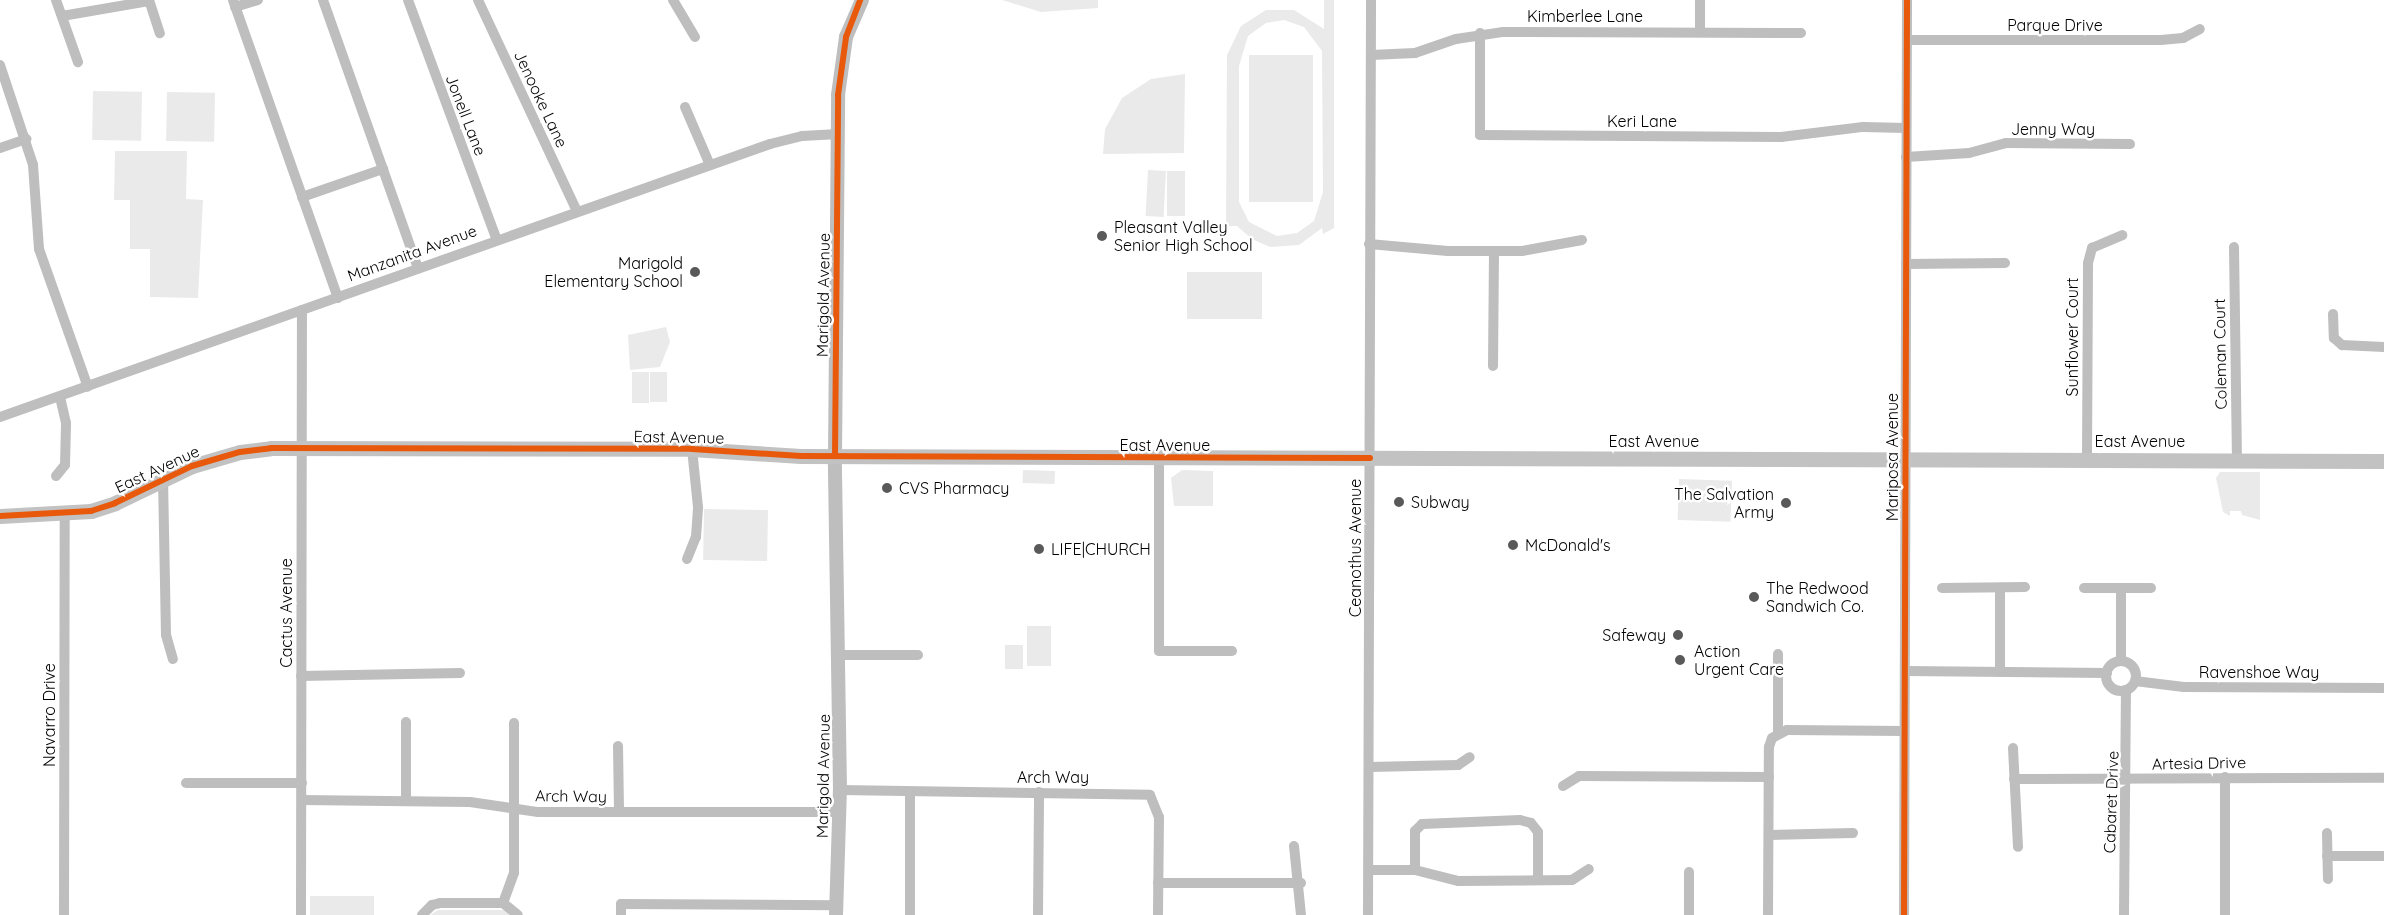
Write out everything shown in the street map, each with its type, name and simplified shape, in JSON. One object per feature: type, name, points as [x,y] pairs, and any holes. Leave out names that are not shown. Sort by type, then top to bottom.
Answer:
[{"type":"main road","name":"East Avenue","points":[[0,516],[65,515],[115,503],[163,479],[232,453],[302,447],[692,449],[835,456],[2087,459],[2380,463]]},
{"type":"street","points":[[56,0],[78,62]]},
{"type":"street","points":[[258,0],[234,4],[338,298]]},
{"type":"street","points":[[323,0],[418,269]]},
{"type":"street","name":"Jonell Lane","points":[[408,0],[497,240]]},
{"type":"street","name":"Jenooke Lane","points":[[478,0],[577,211]]},
{"type":"street","points":[[673,0],[695,37]]},
{"type":"street","name":"Ceanothus Avenue","points":[[1368,915],[1371,0]]},
{"type":"street","points":[[1700,0],[1700,31]]},
{"type":"street","name":"Mariposa Avenue","points":[[1904,915],[1907,0]]},
{"type":"street","points":[[62,16],[149,1],[160,33]]},
{"type":"street","name":"Marigold Avenue","points":[[836,910],[840,812],[840,655],[835,456],[840,66],[860,2]]},
{"type":"street","name":"Parque Drive","points":[[1908,40],[2161,40],[2183,38],[2200,29]]},
{"type":"street","name":"Kimberlee Lane","points":[[1371,56],[1415,53],[1480,33],[1700,31],[1801,33]]},
{"type":"street","name":"Keri Lane","points":[[1480,33],[1480,135],[1781,137],[1863,127],[1906,128]]},
{"type":"street","points":[[0,65],[33,165],[39,249],[88,387]]},
{"type":"street","points":[[685,107],[710,165]]},
{"type":"street","name":"Manzanita Avenue","points":[[0,417],[710,165],[791,138],[839,134]]},
{"type":"street","points":[[0,148],[26,139]]},
{"type":"street","name":"Jenny Way","points":[[1906,157],[1969,153],[2006,143],[2130,144]]},
{"type":"street","points":[[302,197],[383,169]]},
{"type":"street","name":"Sunflower Court","points":[[2087,459],[2089,255],[2098,244],[2122,235]]},
{"type":"street","points":[[1369,244],[1494,251],[1547,249],[1582,240]]},
{"type":"street","name":"Coleman Court","points":[[2234,247],[2237,460]]},
{"type":"street","points":[[1493,366],[1494,251]]},
{"type":"street","points":[[1906,264],[2005,263]]},
{"type":"street","name":"Cactus Avenue","points":[[301,915],[302,310]]},
{"type":"street","points":[[2333,314],[2334,338],[2342,345],[2384,347]]},
{"type":"street","points":[[56,476],[65,465],[66,423],[60,397]]},
{"type":"street","points":[[687,559],[696,537],[698,507],[692,449]]},
{"type":"street","points":[[1159,458],[1159,651],[1232,651]]},
{"type":"street","points":[[163,479],[166,636],[173,659]]},
{"type":"street","name":"Navarro Drive","points":[[64,915],[65,515]]},
{"type":"street","points":[[1942,588],[2025,587]]},
{"type":"street","points":[[2000,588],[2000,672]]},
{"type":"street","points":[[2084,588],[2151,588]]},
{"type":"street","points":[[2121,589],[2121,662]]},
{"type":"street","points":[[1768,915],[1769,747],[1778,732],[1778,654]]},
{"type":"street","points":[[840,655],[918,655]]},
{"type":"street","points":[[2121,662],[2134,669],[2135,681],[2126,690],[2110,686],[2107,673],[2111,665],[2121,662]]},
{"type":"street","points":[[1905,671],[2107,673]]},
{"type":"street","points":[[301,676],[460,673]]},
{"type":"street","name":"Ravenshoe Way","points":[[2135,681],[2184,687],[2384,688]]},
{"type":"street","name":"Cabaret Drive","points":[[2124,915],[2124,779],[2129,721],[2126,690]]},
{"type":"street","points":[[406,722],[406,801]]},
{"type":"street","points":[[504,903],[513,882],[514,723]]},
{"type":"street","points":[[1778,732],[1904,731]]},
{"type":"street","points":[[618,746],[619,812]]},
{"type":"street","points":[[2013,748],[2018,847]]},
{"type":"street","points":[[1370,767],[1458,765],[1470,757]]},
{"type":"street","points":[[1563,786],[1579,776],[1769,777]]},
{"type":"street","points":[[2225,777],[2225,915]]},
{"type":"street","name":"Artesia Drive","points":[[2014,778],[2384,778]]},
{"type":"street","points":[[186,783],[302,783]]},
{"type":"street","name":"Arch Way","points":[[840,790],[1142,793],[1155,801],[1159,817],[1158,883]]},
{"type":"street","points":[[909,915],[910,792]]},
{"type":"street","points":[[1038,915],[1039,792]]},
{"type":"street","name":"Arch Way","points":[[302,800],[490,803],[515,809],[619,812],[840,812]]},
{"type":"street","points":[[1415,870],[1415,831],[1422,824],[1520,820],[1531,823],[1538,831],[1539,880]]},
{"type":"street","points":[[1769,835],[1853,833]]},
{"type":"street","points":[[2327,833],[2328,879]]},
{"type":"street","points":[[1294,846],[1301,884],[1301,915]]},
{"type":"street","points":[[2328,856],[2384,856]]},
{"type":"street","points":[[1369,870],[1415,870],[1458,881],[1572,880],[1589,869]]},
{"type":"street","points":[[1689,872],[1689,915]]},
{"type":"street","points":[[1158,915],[1158,883],[1301,884]]},
{"type":"street","points":[[422,915],[432,905],[441,903],[504,903],[518,915]]},
{"type":"street","points":[[621,909],[836,910]]},
{"type":"shaded area","points":[[1002,0],[1098,0],[1098,8],[1041,12]]},
{"type":"shaded area","points":[[1324,0],[1334,0],[1334,228],[1323,234],[1322,228],[1299,245],[1270,247],[1252,239],[1237,226],[1226,226],[1227,55],[1241,26],[1266,10],[1294,10],[1324,29]],"holes":[[[1284,20],[1304,27],[1322,51],[1323,192],[1314,221],[1297,233],[1277,236],[1249,222],[1239,202],[1239,66],[1248,36],[1266,23]]]},
{"type":"shaded area","points":[[1249,55],[1313,55],[1313,202],[1249,202]]},
{"type":"shaded area","points":[[1185,74],[1184,153],[1103,154],[1105,129],[1122,98],[1151,79]]},
{"type":"shaded area","points":[[93,91],[142,92],[141,141],[92,140]]},
{"type":"shaded area","points":[[167,92],[215,93],[214,142],[166,141]]},
{"type":"shaded area","points":[[115,151],[187,151],[186,199],[203,200],[198,298],[150,297],[150,249],[130,249],[130,200],[114,200]]},
{"type":"shaded area","points":[[1148,170],[1166,171],[1164,217],[1146,216]]},
{"type":"shaded area","points":[[1167,171],[1185,171],[1185,216],[1167,216]]},
{"type":"shaded area","points":[[1187,272],[1262,272],[1262,319],[1187,319]]},
{"type":"shaded area","points":[[666,327],[670,342],[660,367],[630,370],[628,335]]},
{"type":"shaded area","points":[[632,372],[649,372],[649,403],[632,403]]},
{"type":"shaded area","points":[[650,372],[667,372],[667,402],[650,402]]},
{"type":"shaded area","points":[[1023,470],[1055,471],[1055,484],[1023,483]]},
{"type":"shaded area","points":[[1182,470],[1213,471],[1213,506],[1174,506],[1171,478]]},
{"type":"shaded area","points":[[2220,472],[2260,472],[2260,520],[2242,515],[2241,511],[2230,511],[2230,516],[2223,512],[2216,478]]},
{"type":"shaded area","points":[[1679,479],[1732,481],[1731,522],[1678,520]]},
{"type":"shaded area","points":[[704,509],[768,510],[767,561],[703,560]]},
{"type":"shaded area","points":[[1027,626],[1051,626],[1051,666],[1027,666]]},
{"type":"shaded area","points":[[1005,645],[1023,645],[1023,669],[1005,669]]},
{"type":"shaded area","points":[[310,896],[374,896],[374,915],[310,915]]},
{"type":"shaded area","points":[[438,910],[505,910],[513,915],[430,915]]},
{"type":"cycle path","points":[[835,456],[838,95],[846,37],[860,0]]},
{"type":"cycle path","points":[[1904,915],[1907,0]]},
{"type":"cycle path","points":[[0,516],[91,511],[115,503],[192,466],[240,452],[271,448],[692,449],[801,456],[1370,458]]},
{"type":"place","name":"Pleasant Valley Senior High School","points":[[1102,236]]},
{"type":"place","name":"Marigold Elementary School","points":[[695,272]]},
{"type":"place","name":"CVS Pharmacy","points":[[887,488]]},
{"type":"place","name":"Subway","points":[[1399,502]]},
{"type":"place","name":"The Salvation Army","points":[[1786,503]]},
{"type":"place","name":"McDonald's","points":[[1513,545]]},
{"type":"place","name":"LIFE|CHURCH","points":[[1039,549]]},
{"type":"place","name":"The Redwood Sandwich Co.","points":[[1754,597]]},
{"type":"place","name":"Safeway","points":[[1678,635]]},
{"type":"place","name":"Action Urgent Care","points":[[1680,660]]}]
